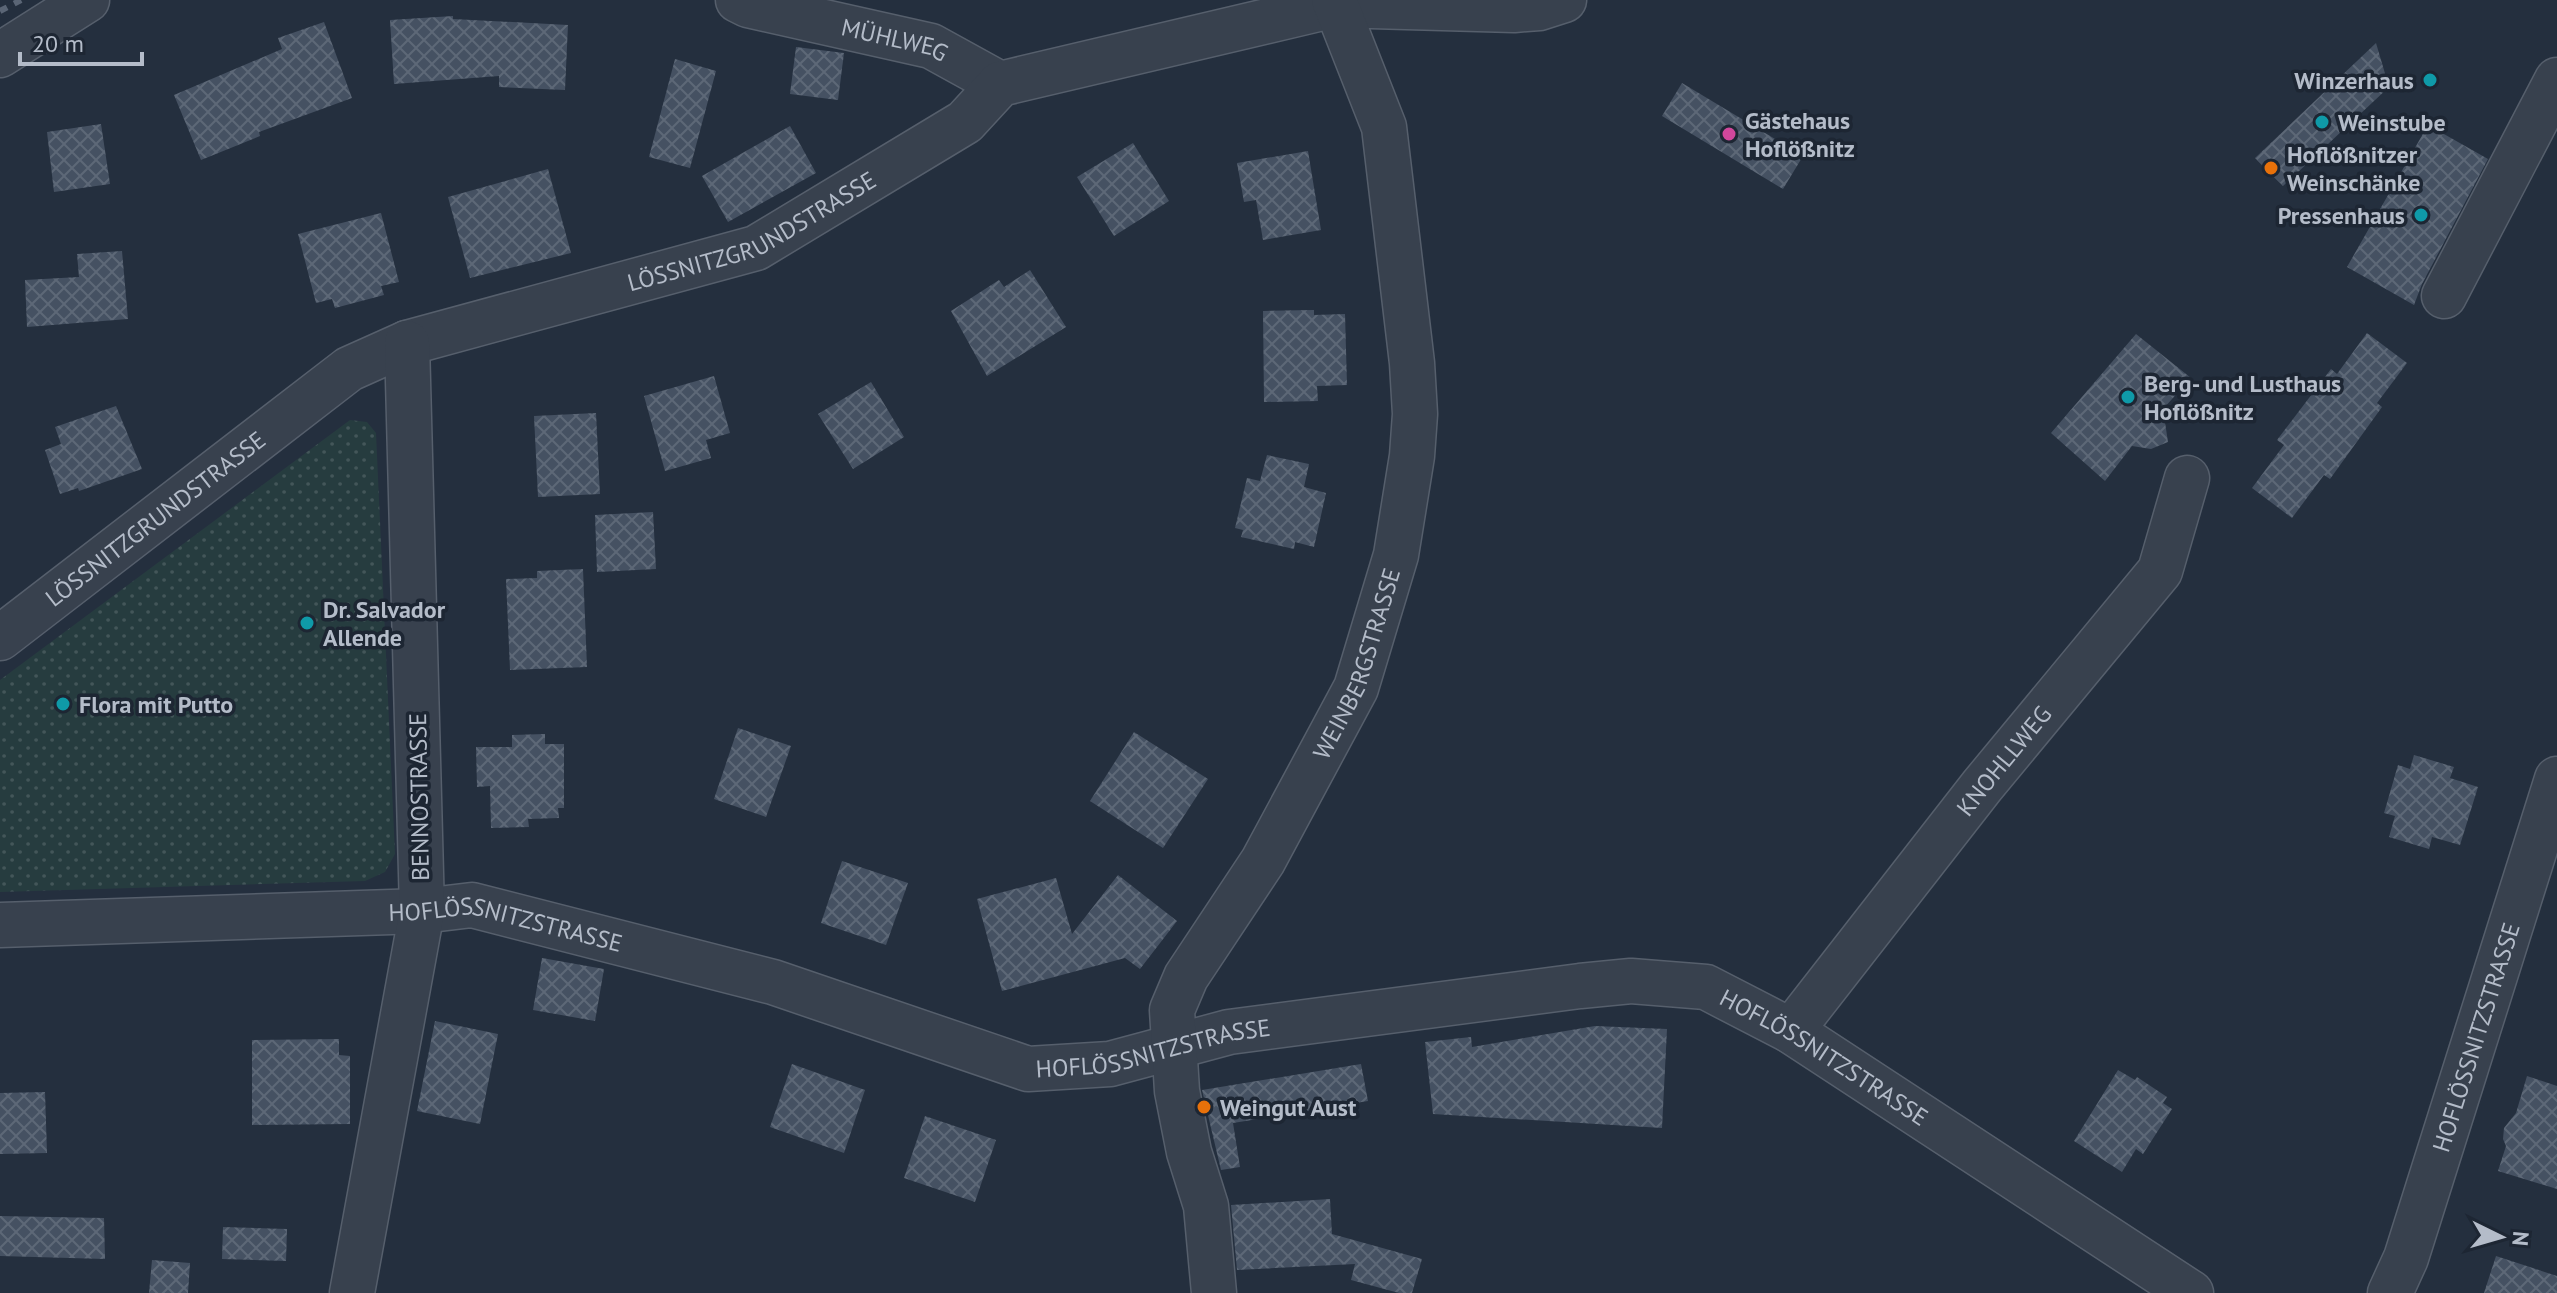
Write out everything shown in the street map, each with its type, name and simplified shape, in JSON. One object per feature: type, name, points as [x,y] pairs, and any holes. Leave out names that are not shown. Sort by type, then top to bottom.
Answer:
[{"type":"street","points":[[0,55],[87,0]]},
{"type":"street","name":"MÜHLWEG","points":[[738,0],[748,5],[931,46],[1000,84]]},
{"type":"street","points":[[1000,84],[1335,3],[1514,10],[1539,8],[1564,0]]},
{"type":"street","name":"WEINBERGSTRASSE","points":[[1214,1293],[1206,1206],[1182,1123],[1177,1091],[1172,1010],[1186,977],[1263,861],[1356,688],[1396,555],[1412,456],[1414,401],[1384,127],[1335,3]]},
{"type":"street","points":[[2444,296],[2557,80]]},
{"type":"street","name":"LÖSSNITZGRUNDSTRASSE","points":[[0,638],[349,369],[407,343],[756,248],[965,122],[1000,84]]},
{"type":"street","name":"BENNOSTRASSE","points":[[352,1293],[422,911],[407,343]]},
{"type":"street","name":"KNOHLLWEG","points":[[1791,1031],[1982,786],[2160,571],[2187,478]]},
{"type":"street","name":"HOFLÖSSNITZSTRASSE","points":[[2390,1293],[2406,1258],[2557,779]]},
{"type":"street","name":"HOFLÖSSNITZSTRASSE","points":[[0,925],[422,911],[472,905],[773,982],[1028,1069],[1110,1064],[1229,1032],[1631,981],[1706,987],[1791,1031],[2191,1293]]},
{"type":"green space","points":[[350,420],[367,422],[376,433],[395,854],[385,872],[365,881],[0,892],[0,680]]},
{"type":"building","points":[[453,16],[453,19],[568,25],[565,90],[499,87],[499,76],[394,84],[390,20]]},
{"type":"building","points":[[324,22],[352,98],[259,132],[260,136],[201,160],[174,95],[282,49],[278,38]]},
{"type":"building","name":"Weinstube","points":[[2376,43],[2389,87],[2283,186],[2255,158]]},
{"type":"building","points":[[796,47],[844,53],[838,100],[790,94]]},
{"type":"building","points":[[675,59],[716,71],[690,168],[649,157]]},
{"type":"building","name":"Gästehaus Hoflößnitz","points":[[1682,83],[1803,156],[1783,189],[1662,116]]},
{"type":"building","points":[[101,124],[110,184],[54,192],[47,132]]},
{"type":"building","name":"Pressenhaus","points":[[2428,125],[2488,159],[2414,305],[2347,267]]},
{"type":"building","points":[[790,126],[816,173],[728,222],[702,176]]},
{"type":"building","points":[[1133,143],[1169,201],[1114,236],[1077,177]]},
{"type":"building","points":[[1308,151],[1321,230],[1263,240],[1256,200],[1244,202],[1237,163]]},
{"type":"building","points":[[548,169],[571,253],[470,278],[448,197]]},
{"type":"building","points":[[381,213],[399,282],[381,286],[384,295],[335,308],[332,299],[316,303],[298,234]]},
{"type":"building","points":[[122,251],[128,319],[27,327],[25,280],[79,277],[77,254]]},
{"type":"building","points":[[1030,270],[1066,327],[987,376],[951,311],[999,280],[1004,287]]},
{"type":"building","points":[[1314,310],[1314,315],[1345,314],[1347,385],[1317,386],[1318,401],[1264,402],[1263,311]]},
{"type":"building","points":[[2367,333],[2407,363],[2377,403],[2382,407],[2330,479],[2324,475],[2292,518],[2252,488],[2284,445],[2277,440],[2331,369],[2337,374]]},
{"type":"building","name":"Berg- und Lusthaus Hoflößnitz","points":[[2136,334],[2191,378],[2163,409],[2168,442],[2151,449],[2132,446],[2105,481],[2051,433]]},
{"type":"building","points":[[714,376],[730,433],[706,440],[711,458],[665,471],[644,396]]},
{"type":"building","points":[[871,382],[904,437],[853,469],[818,414]]},
{"type":"building","points":[[116,406],[142,469],[79,491],[78,488],[60,494],[45,450],[61,444],[55,427]]},
{"type":"building","points":[[596,413],[600,494],[538,497],[534,416]]},
{"type":"building","points":[[1267,455],[1309,464],[1304,487],[1326,493],[1314,547],[1295,542],[1294,549],[1241,537],[1243,530],[1235,528],[1247,478],[1260,481]]},
{"type":"building","points":[[653,512],[656,569],[597,572],[595,515]]},
{"type":"building","points":[[583,569],[587,667],[510,670],[506,579],[537,578],[537,571]]},
{"type":"building","points":[[738,728],[791,746],[766,817],[714,799]]},
{"type":"building","points":[[1134,732],[1208,779],[1163,848],[1090,801]]},
{"type":"building","points":[[545,734],[545,744],[564,744],[564,808],[558,808],[559,818],[528,819],[529,827],[491,828],[490,786],[477,787],[476,747],[512,747],[512,735]]},
{"type":"building","points":[[2414,755],[2454,767],[2450,778],[2478,787],[2460,845],[2432,837],[2429,849],[2389,837],[2395,816],[2384,813],[2398,765],[2410,769]]},
{"type":"building","points":[[842,861],[908,883],[886,945],[821,923]]},
{"type":"building","points":[[1118,875],[1177,921],[1140,969],[1125,958],[1002,991],[977,899],[1056,878],[1072,934]]},
{"type":"building","points":[[542,958],[604,969],[595,1021],[533,1010]]},
{"type":"building","points":[[435,1021],[498,1034],[480,1124],[417,1111]]},
{"type":"building","points":[[1595,1026],[1667,1029],[1662,1128],[1433,1114],[1425,1042],[1471,1037],[1472,1047]]},
{"type":"building","points":[[339,1039],[339,1055],[350,1056],[350,1124],[252,1125],[252,1040]]},
{"type":"building","points":[[792,1064],[865,1090],[844,1153],[770,1127]]},
{"type":"building","points":[[1361,1064],[1368,1101],[1233,1123],[1240,1167],[1221,1170],[1202,1090]]},
{"type":"building","points":[[2118,1070],[2135,1080],[2137,1077],[2167,1097],[2163,1103],[2172,1109],[2143,1154],[2136,1149],[2122,1172],[2074,1141]]},
{"type":"building","points":[[2527,1076],[2557,1086],[2557,1189],[2498,1171],[2506,1146],[2504,1128],[2516,1113]]},
{"type":"building","points":[[45,1092],[47,1153],[0,1154],[0,1093]]},
{"type":"building","points":[[925,1116],[996,1140],[975,1202],[904,1178]]},
{"type":"building","points":[[1330,1199],[1332,1234],[1422,1259],[1412,1293],[1399,1293],[1351,1280],[1355,1264],[1237,1270],[1231,1205]]},
{"type":"building","points":[[0,1216],[104,1218],[105,1259],[0,1256]]},
{"type":"building","points":[[223,1227],[287,1229],[286,1261],[222,1259]]},
{"type":"building","points":[[2496,1256],[2557,1276],[2557,1293],[2484,1293]]},
{"type":"building","points":[[152,1260],[190,1263],[188,1293],[149,1293]]},
{"type":"railway","points":[[0,11],[21,0]]},
{"type":"place","name":"Winzerhaus","points":[[2430,80]]},
{"type":"place","name":"Weinstube","points":[[2322,122]]},
{"type":"place","name":"Gästehaus Hoflößnitz","points":[[1729,134]]},
{"type":"place","name":"Hoflößnitzer Weinschänke","points":[[2271,168]]},
{"type":"place","name":"Pressenhaus","points":[[2421,215]]},
{"type":"place","name":"Berg- und Lusthaus Hoflößnitz","points":[[2128,397]]},
{"type":"place","name":"Dr. Salvador Allende","points":[[307,623]]},
{"type":"place","name":"Flora mit Putto","points":[[63,704]]},
{"type":"place","name":"Weingut Aust","points":[[1204,1107]]}]
